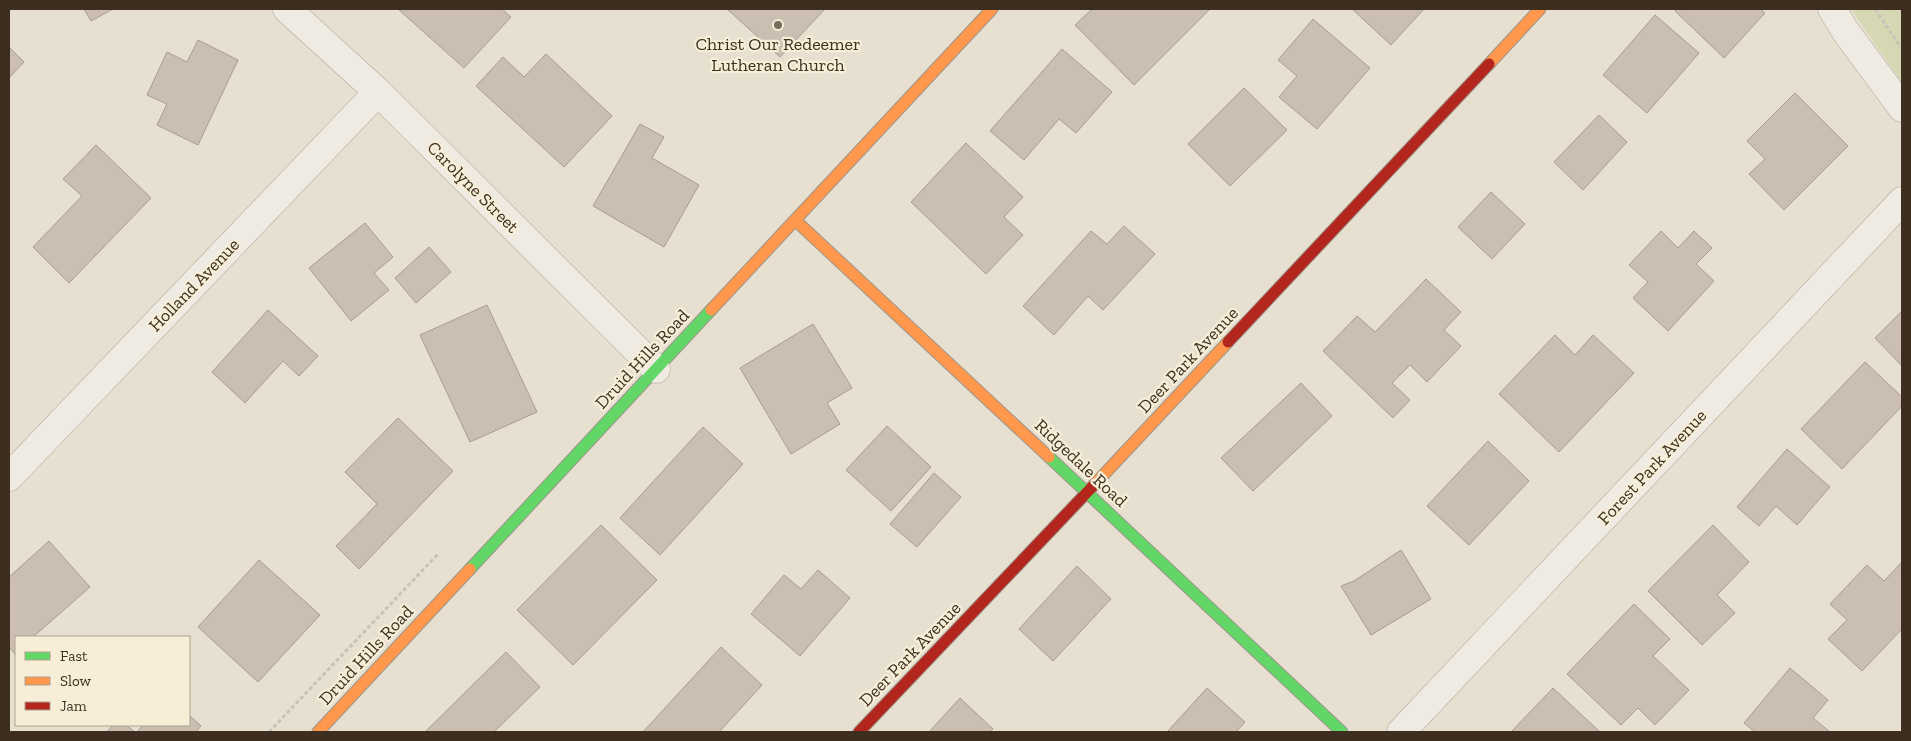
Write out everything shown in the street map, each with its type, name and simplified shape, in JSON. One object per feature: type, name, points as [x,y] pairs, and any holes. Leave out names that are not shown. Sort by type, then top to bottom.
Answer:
[{"type":"street","name":"Carolyne Street","points":[[287,9],[378,92],[656,369]]},
{"type":"street","name":"Druid Hills Road","points":[[318,732],[992,9]]},
{"type":"street","name":"Deer Park Avenue","points":[[858,732],[1087,493],[1540,9]]},
{"type":"street","points":[[1832,9],[1846,32],[1902,108]]},
{"type":"street","name":"Holland Avenue","points":[[9,477],[378,92]]},
{"type":"street","name":"Forest Park Avenue","points":[[1402,732],[1902,201]]},
{"type":"street","name":"Ridgedale Road","points":[[795,220],[1338,731]]},
{"type":"path","points":[[1875,9],[1902,49]]},
{"type":"green space","points":[[1851,9],[1902,9],[1902,83],[1858,19]]},
{"type":"building","points":[[84,9],[113,9],[91,21]]},
{"type":"building","points":[[398,9],[502,9],[511,17],[464,68]]},
{"type":"building","name":"Christ Our Redeemer Lutheran Church","points":[[727,9],[825,9],[780,57]]},
{"type":"building","points":[[1092,9],[1210,9],[1134,85],[1075,25]]},
{"type":"building","points":[[1352,9],[1424,9],[1391,45]]},
{"type":"building","points":[[1677,9],[1760,9],[1765,13],[1724,58],[1675,11]]},
{"type":"building","points":[[1655,15],[1699,53],[1647,113],[1603,75]]},
{"type":"building","points":[[1313,19],[1370,68],[1317,129],[1279,97],[1297,76],[1278,60]]},
{"type":"building","points":[[198,40],[238,60],[198,145],[157,125],[167,104],[147,95],[167,52],[187,62]]},
{"type":"building","points":[[9,47],[24,62],[9,78]]},
{"type":"building","points":[[1062,49],[1112,92],[1076,133],[1059,119],[1024,160],[990,131]]},
{"type":"building","points":[[546,54],[612,116],[564,167],[476,86],[503,57],[524,77]]},
{"type":"building","points":[[1244,88],[1287,130],[1230,186],[1188,144]]},
{"type":"building","points":[[1795,93],[1848,146],[1784,210],[1749,174],[1765,159],[1747,141]]},
{"type":"building","points":[[1599,115],[1627,142],[1583,190],[1554,162]]},
{"type":"building","points":[[640,124],[664,137],[652,158],[699,185],[664,247],[593,206]]},
{"type":"building","points":[[966,143],[1023,197],[1004,217],[1023,235],[986,274],[911,202]]},
{"type":"building","points":[[96,145],[151,198],[69,283],[33,247],[82,196],[63,179]]},
{"type":"building","points":[[1491,192],[1525,224],[1492,259],[1458,227]]},
{"type":"building","points":[[365,223],[393,257],[374,273],[389,290],[351,321],[309,268]]},
{"type":"building","points":[[1124,226],[1155,254],[1103,310],[1088,296],[1054,335],[1023,306],[1091,231],[1107,244]]},
{"type":"building","points":[[1661,231],[1678,248],[1694,231],[1712,248],[1696,264],[1714,281],[1668,331],[1633,298],[1648,282],[1629,265]]},
{"type":"building","points":[[429,247],[451,272],[416,303],[395,278]]},
{"type":"building","points":[[1426,279],[1461,312],[1444,330],[1461,346],[1427,382],[1410,365],[1392,383],[1410,400],[1393,418],[1323,351],[1357,316],[1375,332]]},
{"type":"building","points":[[487,305],[537,412],[470,442],[420,335]]},
{"type":"building","points":[[268,310],[318,356],[299,376],[283,361],[245,403],[212,372]]},
{"type":"building","points":[[1902,311],[1902,366],[1875,338]]},
{"type":"building","points":[[813,324],[852,388],[827,403],[840,424],[791,454],[740,368]]},
{"type":"building","points":[[1555,335],[1575,355],[1593,335],[1634,373],[1559,452],[1499,394]]},
{"type":"building","points":[[1865,362],[1902,397],[1902,406],[1842,469],[1801,429]]},
{"type":"building","points":[[1301,383],[1332,416],[1253,491],[1221,458]]},
{"type":"building","points":[[398,418],[453,471],[359,569],[336,546],[377,504],[345,472]]},
{"type":"building","points":[[887,426],[931,467],[891,511],[846,470]]},
{"type":"building","points":[[703,427],[743,464],[660,555],[620,518]]},
{"type":"building","points":[[1488,441],[1529,481],[1469,545],[1427,506]]},
{"type":"building","points":[[1787,449],[1830,487],[1797,525],[1776,506],[1759,526],[1737,507]]},
{"type":"building","points":[[934,473],[961,497],[917,547],[890,524]]},
{"type":"building","points":[[601,525],[657,580],[573,665],[517,610]]},
{"type":"building","points":[[1713,525],[1749,562],[1717,595],[1735,613],[1702,645],[1648,591]]},
{"type":"building","points":[[49,541],[90,587],[34,636],[15,636],[15,654],[9,647],[9,577]]},
{"type":"building","points":[[1401,550],[1431,599],[1371,635],[1341,586],[1354,581]]},
{"type":"building","points":[[259,560],[320,615],[258,682],[198,627]]},
{"type":"building","points":[[1902,562],[1902,629],[1862,671],[1828,639],[1847,620],[1830,604],[1867,565],[1884,581]]},
{"type":"building","points":[[1077,566],[1111,599],[1053,661],[1019,629]]},
{"type":"building","points":[[818,570],[850,598],[800,656],[751,614],[784,575],[801,589]]},
{"type":"building","points":[[1634,604],[1670,639],[1653,656],[1689,690],[1655,725],[1638,708],[1621,725],[1567,674]]},
{"type":"building","points":[[721,647],[762,685],[719,732],[643,732]]},
{"type":"building","points":[[506,652],[540,687],[494,732],[425,732]]},
{"type":"building","points":[[1790,668],[1828,700],[1813,718],[1830,732],[1755,732],[1744,723]]},
{"type":"building","points":[[1207,688],[1245,722],[1236,732],[1167,732]]},
{"type":"building","points":[[1553,688],[1600,732],[1511,732]]},
{"type":"building","points":[[960,698],[993,729],[990,732],[929,732]]},
{"type":"building","points":[[190,716],[201,726],[196,732],[137,732],[142,726],[190,726]]},
{"type":"building","points":[[112,726],[127,726],[135,732],[107,732]]},
{"type":"traffic: fast","points":[[470,569],[711,310]]},
{"type":"traffic: fast","points":[[1049,457],[1342,732]]},
{"type":"traffic: slow","points":[[711,310],[992,9]]},
{"type":"traffic: slow","points":[[1489,64],[1540,9]]},
{"type":"traffic: slow","points":[[795,220],[1049,457]]},
{"type":"traffic: slow","points":[[1094,485],[1228,342]]},
{"type":"traffic: slow","points":[[318,732],[470,569]]},
{"type":"traffic: jam","points":[[1228,342],[1489,64]]},
{"type":"traffic: jam","points":[[859,732],[1094,485]]},
{"type":"place","name":"Christ Our Redeemer Lutheran Church","points":[[778,25]]}]
